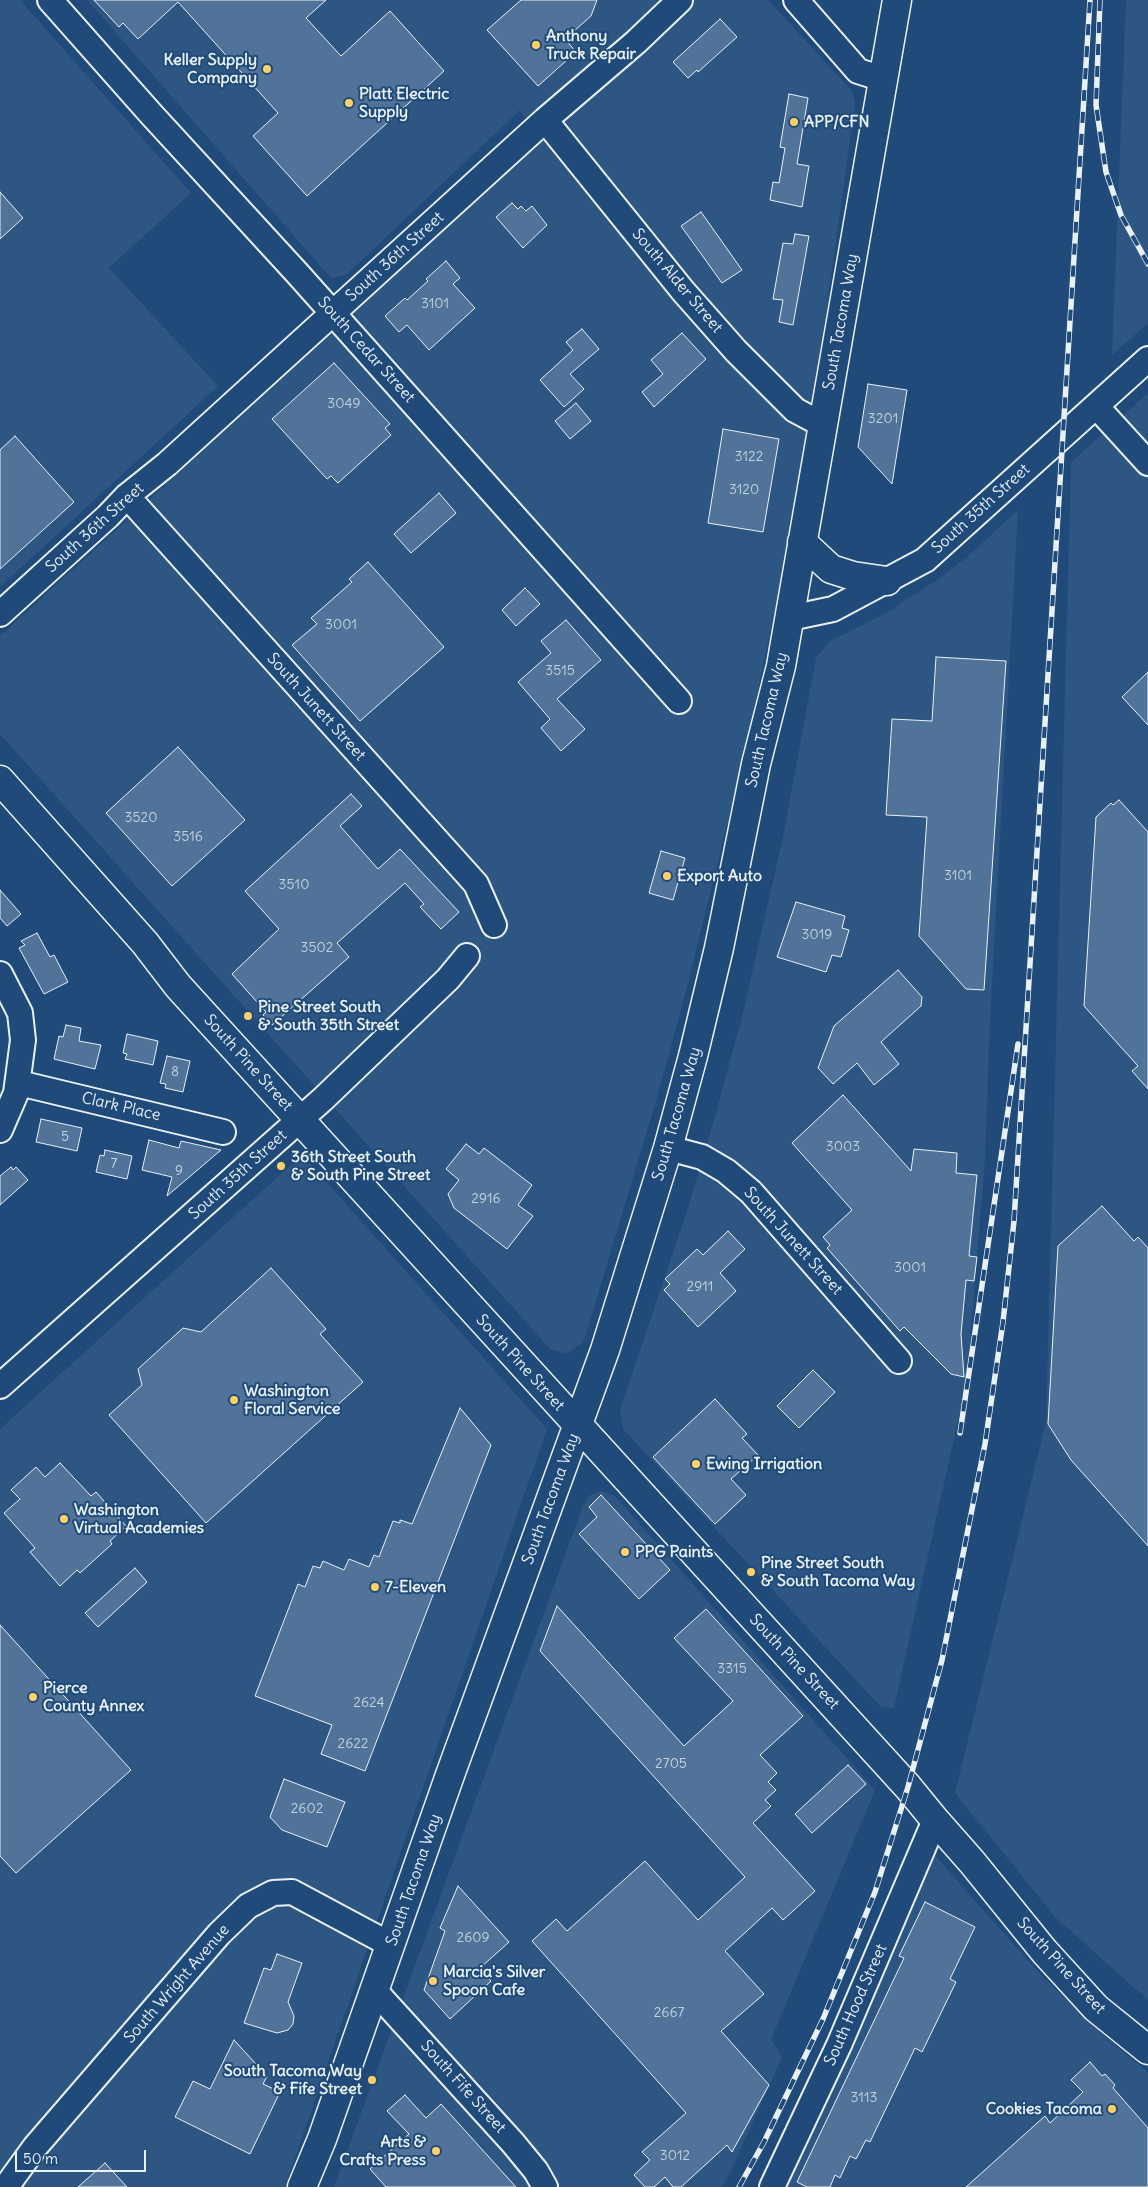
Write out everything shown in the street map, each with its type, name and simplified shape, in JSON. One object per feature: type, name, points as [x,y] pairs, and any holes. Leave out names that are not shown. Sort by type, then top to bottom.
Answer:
[{"type":"main road","name":"South Tacoma Way","points":[[302,2187],[322,2138],[450,1775],[606,1350],[668,1148],[720,948],[756,764],[790,618],[897,0]]},
{"type":"main road","points":[[802,542],[831,568],[853,576],[887,581]]},
{"type":"main road","name":"South Pine Street","points":[[0,780],[145,943],[178,986],[908,1787],[1044,1951],[1096,2008],[1148,2050]]},
{"type":"street","name":"South Cedar Street","points":[[50,0],[679,701]]},
{"type":"street","name":"South 36th Street","points":[[0,614],[108,516],[127,496],[167,464],[545,120],[636,42],[680,0]]},
{"type":"street","points":[[796,0],[858,71],[883,79]]},
{"type":"street","name":"South Alder Street","points":[[545,120],[683,290],[736,351],[795,410],[823,425]]},
{"type":"street","name":"South 35th Street","points":[[790,618],[834,609],[925,560],[1148,359]]},
{"type":"street","points":[[1096,406],[1148,463]]},
{"type":"street","name":"South Junett Street","points":[[127,496],[476,884],[494,925]]},
{"type":"street","name":"South 35th Street","points":[[0,1386],[300,1120],[421,1006],[468,956]]},
{"type":"street","points":[[0,974],[20,1013],[23,1040],[18,1083],[7,1117],[0,1130]]},
{"type":"street","name":"Clark Place","points":[[18,1083],[223,1132]]},
{"type":"street","name":"South Junett Street","points":[[668,1148],[702,1157],[726,1171],[744,1186],[899,1361]]},
{"type":"street","name":"South Hood Street","points":[[772,2187],[835,2054],[934,1820]]},
{"type":"street","name":"South Wright Avenue","points":[[6,2187],[35,2147],[219,1934],[248,1906],[272,1893],[292,1892],[391,1945]]},
{"type":"street","name":"South Fife Street","points":[[375,1991],[514,2143],[536,2171],[545,2187]]},
{"type":"shaded area","points":[[0,0],[20,0],[191,193],[109,268],[218,386],[0,587]]},
{"type":"shaded area","points":[[87,0],[768,0],[852,91],[855,104],[819,362],[774,613],[748,738],[689,980],[657,1098],[585,1338],[581,1344],[570,1352],[563,1353],[550,1349],[0,734],[0,636],[541,142],[520,110],[346,275],[331,278]]},
{"type":"shaded area","points":[[1126,0],[1148,0],[1148,323],[1112,355]]},
{"type":"shaded area","points":[[1148,393],[1148,2000],[1054,1916],[955,1793],[1046,1422],[1071,462]]},
{"type":"shaded area","points":[[1018,510],[990,1020],[985,1159],[967,1380],[894,1708],[881,1707],[623,1429],[620,1410],[687,1211],[743,1013],[783,837],[816,658],[829,642],[886,613],[941,577],[968,556]]},
{"type":"shaded area","points":[[305,1160],[312,1166],[547,1429],[285,2187],[0,2187],[0,1429],[294,1162]]},
{"type":"shaded area","points":[[602,1491],[615,1496],[875,1790],[771,2040],[782,2057],[722,2187],[334,2187],[583,1506],[590,1495]]},
{"type":"shaded area","points":[[915,1833],[1040,1974],[1102,2034],[1148,2072],[1148,2187],[761,2187],[842,2011]]},
{"type":"building","points":[[94,0],[326,0],[306,18],[341,56],[390,11],[444,71],[307,196],[253,136],[278,113],[178,2],[138,39],[123,23],[119,27]]},
{"type":"building","name":"Anthony Truck Repair","points":[[521,0],[597,0],[591,16],[565,39],[576,52],[538,86],[487,30]]},
{"type":"building","points":[[720,19],[737,37],[698,72],[697,70],[688,78],[673,62]]},
{"type":"building","points":[[789,94],[808,98],[797,164],[809,166],[802,207],[770,200],[773,182],[779,183],[785,148],[780,147]]},
{"type":"building","points":[[0,192],[23,218],[0,239]]},
{"type":"building","points":[[512,203],[518,209],[521,206],[526,211],[532,206],[547,225],[523,248],[496,217]]},
{"type":"building","points":[[701,212],[742,270],[722,283],[681,226]]},
{"type":"building","points":[[795,234],[809,236],[793,325],[779,322],[783,300],[773,299],[783,243],[793,244]]},
{"type":"building","points":[[446,261],[460,278],[453,284],[475,308],[429,350],[407,325],[399,332],[385,316],[405,298],[407,300]]},
{"type":"building","points":[[582,329],[599,349],[570,374],[584,389],[564,407],[540,380],[573,350],[566,342]]},
{"type":"building","points":[[682,333],[706,359],[654,407],[642,392],[663,374],[651,360]]},
{"type":"building","points":[[334,363],[390,424],[385,428],[391,435],[338,483],[331,476],[327,479],[272,419]]},
{"type":"building","points":[[868,384],[907,390],[892,484],[858,447]]},
{"type":"building","points":[[576,403],[591,421],[570,439],[555,421]]},
{"type":"building","points":[[723,429],[779,439],[763,532],[708,523]]},
{"type":"building","points":[[15,436],[74,502],[0,569],[0,450]]},
{"type":"building","points":[[439,493],[456,513],[411,553],[394,534]]},
{"type":"building","points":[[368,562],[444,647],[360,721],[292,645],[317,624],[311,618],[352,582],[349,579]]},
{"type":"building","points":[[525,588],[540,604],[516,626],[502,610]]},
{"type":"building","points":[[566,620],[601,660],[557,699],[585,729],[561,751],[541,728],[550,719],[518,682],[551,653],[541,641]]},
{"type":"building","points":[[936,657],[1006,661],[984,990],[966,989],[919,936],[927,817],[886,815],[892,719],[932,721]]},
{"type":"building","points":[[1148,672],[1148,725],[1122,697]]},
{"type":"building","points":[[178,747],[245,820],[172,886],[106,813]]},
{"type":"building","points":[[351,794],[362,806],[340,826],[378,869],[400,849],[459,912],[441,929],[420,907],[424,904],[405,883],[337,943],[349,957],[272,1025],[263,1015],[266,1012],[232,974],[279,929],[245,891]]},
{"type":"building","points":[[1119,800],[1148,832],[1148,1089],[1132,1071],[1138,1066],[1084,1006],[1096,817],[1111,803],[1113,805]]},
{"type":"building","name":"Export Auto","points":[[661,851],[685,858],[673,900],[649,893]]},
{"type":"building","points":[[0,890],[21,914],[7,926],[0,918]]},
{"type":"building","points":[[796,902],[845,916],[842,928],[849,930],[841,957],[832,955],[826,972],[777,957]]},
{"type":"building","points":[[37,933],[50,957],[54,955],[68,982],[44,994],[19,948],[25,945],[21,941]]},
{"type":"building","points":[[898,970],[922,997],[921,1006],[881,1042],[899,1064],[874,1085],[857,1063],[833,1084],[818,1068],[834,1026]]},
{"type":"building","points":[[66,1025],[81,1028],[79,1041],[101,1045],[95,1069],[54,1059],[59,1036],[63,1037]]},
{"type":"building","points":[[127,1034],[158,1041],[153,1065],[125,1059],[127,1054],[123,1053]]},
{"type":"building","points":[[167,1056],[190,1061],[183,1092],[165,1088],[166,1084],[160,1083]]},
{"type":"building","points":[[843,1095],[911,1171],[914,1149],[957,1153],[956,1173],[977,1175],[969,1256],[977,1257],[974,1281],[966,1280],[961,1334],[964,1377],[951,1374],[904,1327],[900,1331],[827,1248],[830,1245],[823,1237],[852,1210],[792,1143]]},
{"type":"building","points":[[41,1119],[82,1128],[77,1151],[36,1142]]},
{"type":"building","points":[[149,1140],[179,1148],[181,1141],[221,1150],[167,1196],[172,1177],[142,1170]]},
{"type":"building","points":[[466,1144],[479,1154],[484,1148],[532,1185],[518,1205],[533,1216],[507,1249],[454,1208],[448,1194],[459,1180],[446,1169]]},
{"type":"building","points":[[105,1150],[132,1156],[127,1179],[96,1172],[100,1155],[104,1156]]},
{"type":"building","points":[[11,1167],[13,1170],[16,1167],[28,1180],[0,1205],[0,1176]]},
{"type":"building","points":[[1102,1206],[1134,1241],[1138,1237],[1148,1248],[1148,1546],[1071,1460],[1048,1424],[1058,1246]]},
{"type":"building","points":[[728,1231],[745,1249],[720,1273],[736,1291],[698,1327],[664,1290],[670,1284],[665,1279],[697,1249],[703,1255]]},
{"type":"building","name":"Washington Floral Service","points":[[271,1268],[326,1329],[320,1334],[363,1382],[206,1523],[109,1415],[142,1385],[138,1369],[183,1328],[201,1332]]},
{"type":"building","points":[[813,1370],[835,1392],[799,1428],[777,1406]]},
{"type":"building","name":"Ewing Irrigation","points":[[715,1399],[747,1434],[742,1438],[758,1455],[731,1479],[746,1495],[715,1524],[653,1457]]},
{"type":"building","name":"7-Eleven","points":[[460,1408],[491,1445],[365,1771],[321,1754],[332,1725],[255,1696],[298,1584],[305,1587],[313,1566],[320,1568],[323,1561],[344,1570],[349,1559],[369,1567],[374,1555],[379,1557],[393,1521],[400,1523],[400,1520],[412,1524]]},
{"type":"building","name":"Washington Virtual Academies","points":[[60,1463],[91,1496],[96,1492],[126,1526],[110,1541],[112,1544],[80,1573],[77,1570],[60,1586],[30,1552],[35,1548],[4,1513],[20,1499],[11,1490],[36,1467],[45,1477]]},
{"type":"building","name":"PPG Paints","points":[[601,1495],[670,1570],[639,1599],[579,1534],[597,1517],[589,1507]]},
{"type":"building","points":[[135,1568],[147,1582],[98,1627],[85,1613]]},
{"type":"building","points":[[557,1606],[684,1746],[733,1701],[674,1638],[706,1609],[803,1716],[760,1755],[777,1773],[768,1782],[776,1790],[765,1800],[771,1806],[753,1823],[815,1891],[783,1920],[772,1908],[725,1951],[764,1994],[721,2031],[769,2085],[732,2152],[727,2145],[681,2187],[673,2187],[665,2177],[654,2187],[645,2187],[634,2175],[650,2160],[642,2152],[686,2113],[532,1941],[556,1919],[567,1931],[645,1861],[698,1920],[745,1877],[540,1651]]},
{"type":"building","name":"Pierce County Annex","points":[[0,1625],[131,1770],[16,1873],[0,1856]]},
{"type":"building","points":[[848,1765],[866,1784],[812,1833],[795,1814]]},
{"type":"building","points":[[284,1779],[345,1802],[327,1847],[282,1830],[270,1817]]},
{"type":"building","points":[[458,1886],[509,1942],[480,1968],[491,1981],[450,2019],[424,1990],[445,1931],[440,1928]]},
{"type":"building","points":[[925,1902],[975,1927],[950,1979],[956,1982],[922,2052],[915,2048],[870,2142],[866,2140],[856,2159],[850,2156],[840,2178],[835,2175],[830,2187],[807,2187],[797,2182],[904,1958],[899,1956]]},
{"type":"building","points":[[277,1954],[302,1963],[288,2002],[294,2016],[293,2024],[288,2030],[277,2033],[244,2023],[264,1968],[271,1970]]},
{"type":"building","points":[[234,2040],[267,2076],[263,2084],[280,2092],[250,2154],[175,2117],[193,2081],[210,2089]]},
{"type":"building","points":[[1090,2062],[1102,2076],[1105,2074],[1115,2085],[1113,2088],[1148,2128],[1148,2187],[966,2187],[1045,2116],[1050,2123],[1083,2092],[1071,2080]]},
{"type":"building","name":"Arts & Crafts Press","points":[[405,2095],[426,2118],[441,2104],[516,2187],[386,2187],[370,2169],[409,2134],[387,2111]]},
{"type":"building","points":[[105,2163],[127,2187],[78,2187]]},
{"type":"railway","points":[[739,2187],[764,2142],[823,2019],[875,1892],[908,1787],[942,1660],[985,1444],[1003,1322],[1014,1221],[1090,0]]},
{"type":"railway","points":[[1100,0],[1096,105],[1106,172],[1121,215],[1148,264]]},
{"type":"railway","points":[[960,1433],[1018,1044]]},
{"type":"place","name":"Anthony Truck Repair","points":[[536,45]]},
{"type":"place","name":"Keller Supply Company","points":[[267,69]]},
{"type":"place","name":"Platt Electric Supply","points":[[349,103]]},
{"type":"place","name":"APP/CFN","points":[[794,122]]},
{"type":"place","name":"Export Auto","points":[[667,876]]},
{"type":"place","name":"Pine Street South & South 35th Street","points":[[248,1016]]},
{"type":"place","name":"36th Street South & South Pine Street","points":[[281,1166]]},
{"type":"place","name":"Washington Floral Service","points":[[234,1400]]},
{"type":"place","name":"Ewing Irrigation","points":[[696,1464]]},
{"type":"place","name":"Washington Virtual Academies","points":[[64,1519]]},
{"type":"place","name":"PPG Paints","points":[[625,1552]]},
{"type":"place","name":"Pine Street South & South Tacoma Way","points":[[751,1572]]},
{"type":"place","name":"7-Eleven","points":[[375,1587]]},
{"type":"place","name":"Pierce County Annex","points":[[33,1697]]},
{"type":"place","name":"Marcia's Silver Spoon Cafe","points":[[433,1981]]},
{"type":"place","name":"South Tacoma Way & Fife Street","points":[[372,2080]]},
{"type":"place","name":"Cookies Tacoma","points":[[1112,2109]]},
{"type":"place","name":"Arts & Crafts Press","points":[[436,2151]]}]
